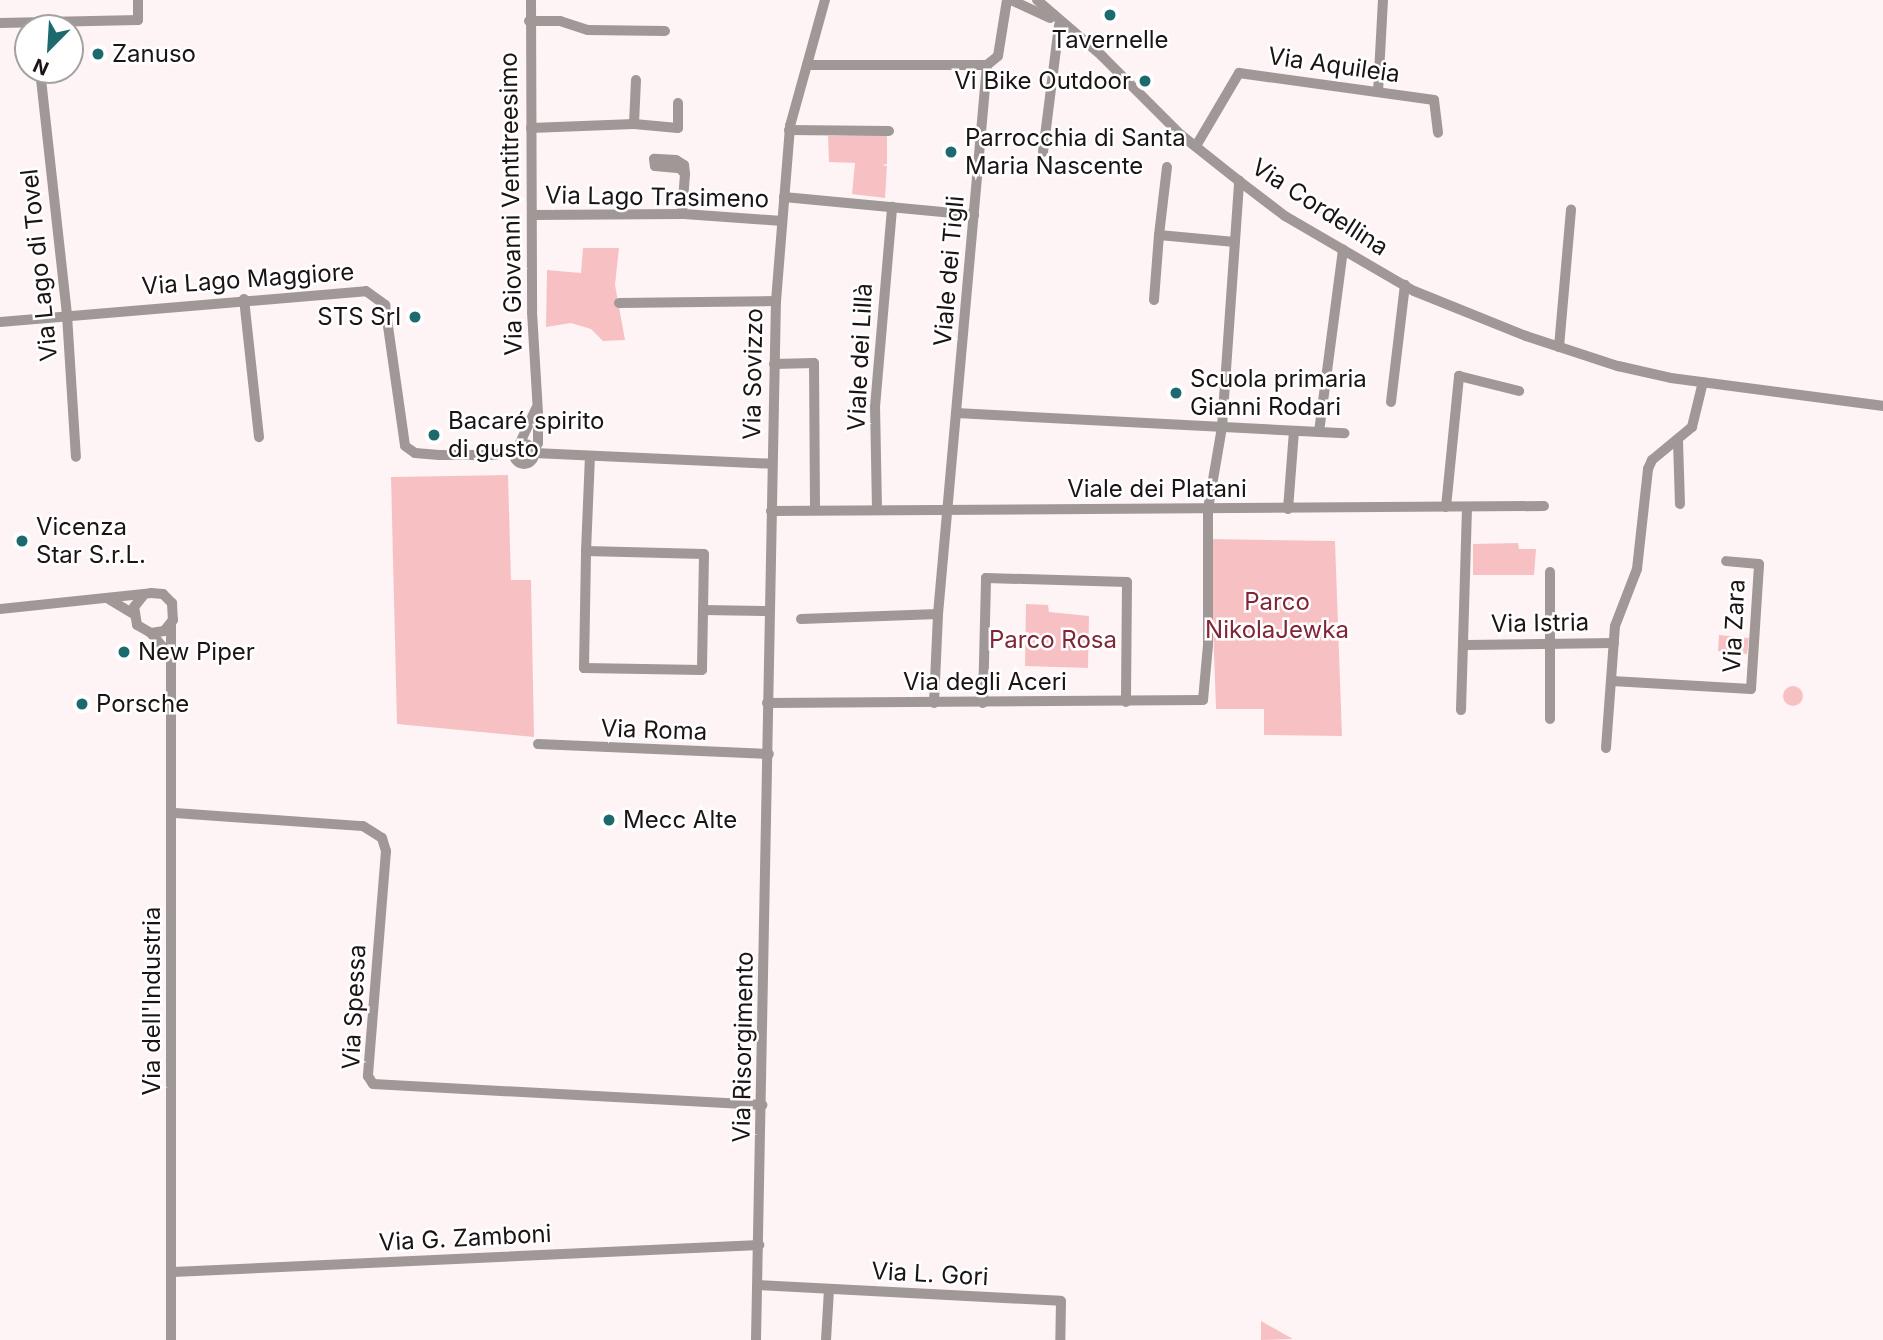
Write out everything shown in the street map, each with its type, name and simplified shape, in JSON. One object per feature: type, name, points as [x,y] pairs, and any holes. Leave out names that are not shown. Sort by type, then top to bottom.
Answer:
[{"type":"street","points":[[84,23],[138,20],[138,0]]},
{"type":"street","name":"Via Giovanni Ventitreesimo","points":[[531,0],[529,22],[532,215],[538,443],[533,454]]},
{"type":"street","name":"Via Sovizzo","points":[[769,754],[767,703],[776,300],[789,130],[825,0]]},
{"type":"street","name":"Via Cordellina","points":[[1009,0],[1059,24],[1093,47]]},
{"type":"street","name":"Viale dei Tigli","points":[[934,703],[938,614],[987,65],[998,57],[1009,0]]},
{"type":"street","name":"Via Cordellina","points":[[1037,0],[1093,47],[1196,146],[1239,181],[1285,216],[1405,285],[1559,347],[1618,366],[1703,382],[1883,406]]},
{"type":"street","points":[[1378,92],[1383,0]]},
{"type":"street","points":[[529,22],[560,21],[588,30],[666,31]]},
{"type":"street","points":[[1043,152],[1059,24]]},
{"type":"street","points":[[807,65],[987,65]]},
{"type":"street","name":"Via Aquileia","points":[[1196,146],[1239,73],[1433,100],[1438,133]]},
{"type":"street","points":[[634,124],[636,80]]},
{"type":"street","name":"Via Lago di Tovel","points":[[42,84],[67,316],[76,457]]},
{"type":"street","points":[[531,128],[634,124],[678,128],[678,103]]},
{"type":"street","points":[[789,130],[889,131]]},
{"type":"street","points":[[1154,300],[1167,167]]},
{"type":"street","points":[[682,214],[685,174]]},
{"type":"street","points":[[1208,509],[1223,427],[1239,181]]},
{"type":"street","points":[[784,197],[974,215]]},
{"type":"street","name":"Viale dei Lillà","points":[[877,509],[875,407],[892,207]]},
{"type":"street","points":[[1559,347],[1571,209]]},
{"type":"street","name":"Via Lago Trasimeno","points":[[532,215],[682,214],[782,221]]},
{"type":"street","points":[[1159,236],[1235,242]]},
{"type":"street","points":[[1319,432],[1343,250]]},
{"type":"street","points":[[1391,402],[1405,285]]},
{"type":"street","name":"Via Lago Maggiore","points":[[0,321],[358,290],[380,297],[388,316],[405,446],[423,455],[495,455]]},
{"type":"street","points":[[244,299],[259,437]]},
{"type":"street","points":[[619,303],[776,300]]},
{"type":"street","points":[[774,364],[814,363],[815,509]]},
{"type":"street","points":[[1446,507],[1459,376],[1519,391]]},
{"type":"street","points":[[1606,748],[1614,643],[1619,609],[1637,569],[1647,469],[1652,460],[1678,441],[1696,418],[1703,382]]},
{"type":"street","name":"Via Giovanni Ventitreesimo","points":[[517,446],[537,406]]},
{"type":"street","points":[[956,413],[1344,433]]},
{"type":"street","points":[[1288,509],[1294,431]]},
{"type":"street","points":[[1678,441],[1680,504]]},
{"type":"street","points":[[495,455],[526,443],[533,454]]},
{"type":"street","points":[[516,461],[517,446]]},
{"type":"street","points":[[495,455],[526,464],[533,454]]},
{"type":"street","points":[[533,454],[772,464]]},
{"type":"street","points":[[586,551],[704,554],[702,670],[584,668],[586,551],[590,457]]},
{"type":"street","name":"Viale dei Platani","points":[[771,510],[1544,506]]},
{"type":"street","points":[[1461,710],[1466,645],[1467,507]]},
{"type":"street","name":"Via degli Aceri","points":[[767,703],[1203,700],[1209,645],[1208,509]]},
{"type":"street","name":"Via Zara","points":[[1612,681],[1751,689],[1759,564],[1726,561]]},
{"type":"street","points":[[1550,572],[1550,719]]},
{"type":"street","points":[[984,703],[986,578],[1127,582],[1126,702]]},
{"type":"street","points":[[0,609],[107,597],[143,596],[151,593],[168,598],[174,614],[172,624],[150,633]]},
{"type":"street","points":[[134,614],[143,596]]},
{"type":"street","points":[[107,597],[134,614],[138,625],[150,633],[175,661]]},
{"type":"street","points":[[703,610],[769,611]]},
{"type":"street","points":[[801,619],[938,614]]},
{"type":"street","name":"Via dell'Industria","points":[[171,1340],[175,813],[175,661],[172,624]]},
{"type":"street","name":"Via Istria","points":[[1466,645],[1551,646],[1614,643]]},
{"type":"street","name":"Via Roma","points":[[538,744],[769,754]]},
{"type":"street","name":"Via Risorgimento","points":[[756,1340],[769,754]]},
{"type":"street","name":"Via Spessa","points":[[175,813],[363,826],[382,838],[385,859],[369,1076],[373,1084],[762,1105]]},
{"type":"street","name":"Via G. Zamboni","points":[[173,1272],[759,1245]]},
{"type":"street","name":"Via L. Gori","points":[[758,1285],[1062,1301],[1060,1340]]},
{"type":"street","points":[[826,1340],[829,1289]]},
{"type":"green space","points":[[887,135],[887,164],[882,165],[887,166],[885,198],[852,194],[855,163],[829,162],[828,136]]},
{"type":"green space","points":[[583,248],[619,248],[615,285],[625,340],[603,341],[591,329],[571,323],[546,327],[547,270],[581,273]]},
{"type":"green space","points":[[508,475],[511,580],[531,580],[534,737],[397,724],[391,477]]},
{"type":"green space","name":"Parco NikolaJewka","points":[[1210,539],[1335,541],[1342,736],[1264,735],[1264,709],[1216,709]]},
{"type":"green space","points":[[1518,543],[1519,549],[1536,549],[1534,575],[1473,575],[1473,544]]},
{"type":"green space","name":"Parco Rosa","points":[[1026,604],[1048,605],[1049,612],[1089,616],[1088,668],[1025,666]]},
{"type":"green space","points":[[1719,635],[1749,638],[1747,654],[1718,651]]},
{"type":"green space","points":[[1789,686],[1797,686],[1803,696],[1797,706],[1789,706],[1783,700],[1783,692]]},
{"type":"green space","points":[[1261,1321],[1293,1339],[1261,1340]]},
{"type":"place","name":"Tavernelle","points":[[1110,15]]},
{"type":"place","name":"Zanuso","points":[[98,54]]},
{"type":"place","name":"Vi Bike Outdoor","points":[[1145,81]]},
{"type":"place","name":"Parrocchia di Santa Maria Nascente","points":[[951,152]]},
{"type":"place","name":"STS Srl","points":[[415,317]]},
{"type":"place","name":"Scuola primaria Gianni Rodari","points":[[1176,393]]},
{"type":"place","name":"Bacaré spirito di gusto","points":[[434,435]]},
{"type":"place","name":"Vicenza Star S.r.L.","points":[[22,541]]},
{"type":"place","name":"New Piper","points":[[124,652]]},
{"type":"place","name":"Porsche","points":[[82,704]]},
{"type":"place","name":"Mecc Alte","points":[[609,820]]}]
